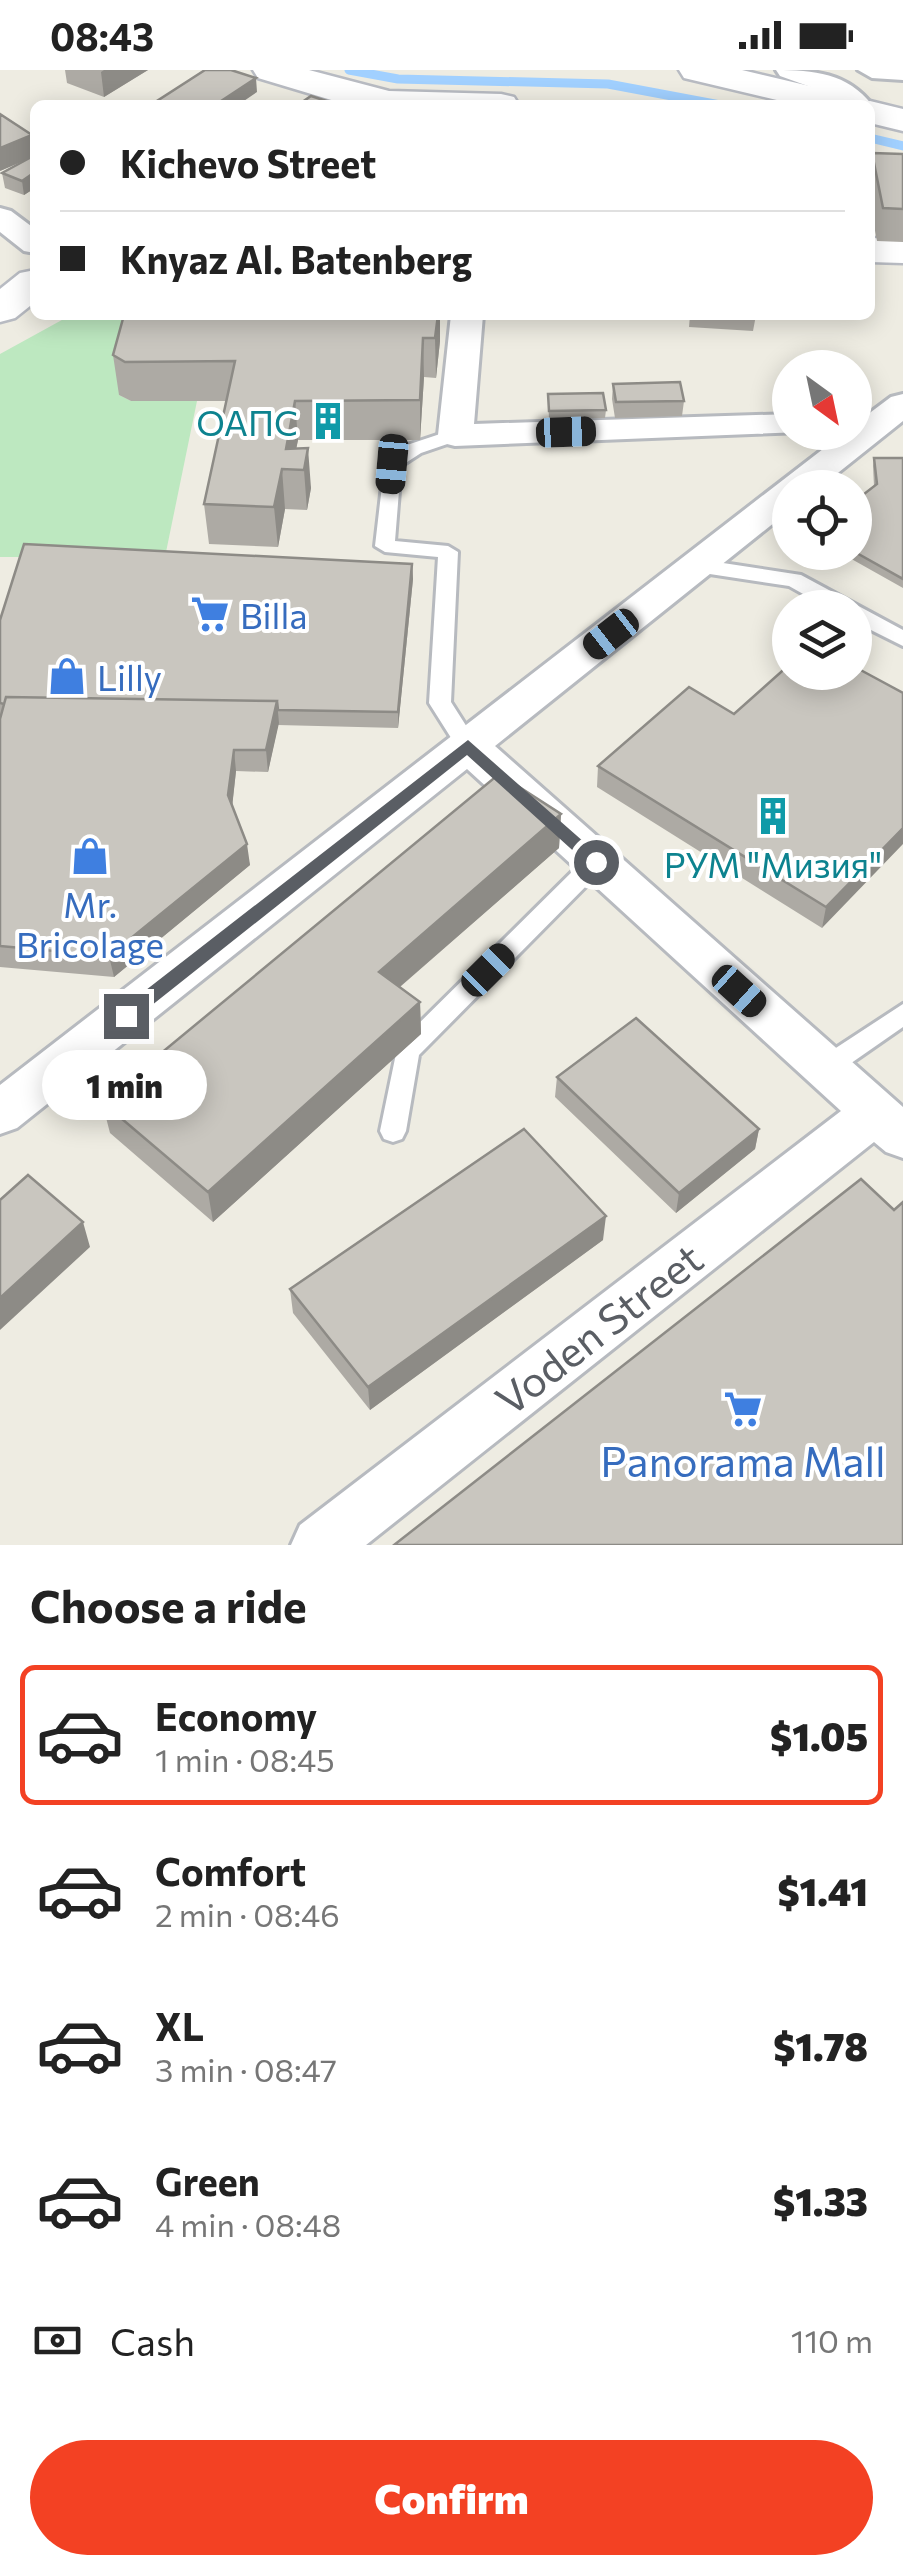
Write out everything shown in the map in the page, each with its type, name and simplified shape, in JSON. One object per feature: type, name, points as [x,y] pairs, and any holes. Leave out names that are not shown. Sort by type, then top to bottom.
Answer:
[{"type":"main road","points":[[271,70],[374,100]]},
{"type":"main road","points":[[696,70],[822,100]]},
{"type":"main road","points":[[875,113],[903,120]]},
{"type":"main road","points":[[0,259],[30,247]]},
{"type":"main road","points":[[875,250],[903,250]]},
{"type":"main road","points":[[875,273],[903,273]]},
{"type":"main road","points":[[0,310],[30,286]]},
{"type":"main road","points":[[0,310],[30,296]]},
{"type":"street","points":[[790,70],[832,85],[852,100]]},
{"type":"street","points":[[872,70],[903,72]]},
{"type":"street","points":[[0,217],[30,241]]},
{"type":"street","points":[[466,320],[455,435],[772,426]]},
{"type":"street","points":[[817,470],[879,416]]},
{"type":"street","points":[[0,1113],[772,506]]},
{"type":"street","points":[[468,746],[889,1124]]},
{"type":"street","name":"Voden Street","points":[[320,1545],[889,1124]]},
{"type":"lane","points":[[455,435],[414,450],[392,464],[385,546],[448,552],[440,702],[468,746]]},
{"type":"lane","points":[[697,566],[794,580],[812,590]]},
{"type":"lane","points":[[872,622],[903,639]]},
{"type":"lane","points":[[393,1130],[408,1050],[596,862]]},
{"type":"lane","points":[[826,1068],[903,1014]]},
{"type":"green space","points":[[62,320],[214,320],[119,395],[131,401],[197,401],[165,557],[0,557],[0,354]]},
{"type":"building","points":[[205,70],[231,70],[256,78],[223,100],[159,100]]},
{"type":"building","points":[[0,114],[30,136],[0,148]]},
{"type":"building","points":[[875,153],[903,154],[903,209],[883,208]]},
{"type":"building","points":[[30,158],[30,175],[22,181],[2,173]]},
{"type":"building","points":[[123,320],[437,320],[435,338],[423,338],[420,400],[295,401],[286,449],[308,448],[304,470],[282,469],[274,507],[204,504],[235,361],[125,362],[113,355]]},
{"type":"building","points":[[680,382],[684,401],[616,402],[613,384]]},
{"type":"building","points":[[603,393],[606,410],[549,411],[548,394]]},
{"type":"building","points":[[874,458],[903,458],[903,579],[872,562],[872,488],[877,484]]},
{"type":"building","name":"Billa","points":[[24,544],[412,564],[398,712],[278,710],[277,701],[6,697],[4,704],[0,703],[0,620]]},
{"type":"building","name":"РУМ \"Мизия\"","points":[[872,676],[903,693],[903,828],[826,907],[598,766],[689,687],[734,714],[772,680],[772,690],[872,690]]},
{"type":"building","points":[[6,697],[277,701],[266,750],[234,750],[228,795],[247,844],[109,956],[0,946],[0,719]]},
{"type":"building","points":[[499,774],[561,814],[379,972],[420,1002],[208,1192],[102,1102]]},
{"type":"building","points":[[636,1018],[759,1129],[679,1193],[557,1077]]},
{"type":"building","points":[[524,1129],[606,1216],[368,1387],[290,1289]]},
{"type":"building","points":[[28,1175],[83,1222],[0,1298],[0,1200]]},
{"type":"building","name":"Panorama Mall","points":[[861,1179],[894,1210],[903,1202],[903,1545],[394,1545]]},
{"type":"waterway","points":[[349,70],[398,79],[608,84],[693,100]]},
{"type":"waterway","points":[[875,139],[903,146]]},
{"type":"place","name":"ОАПС","points":[[328,421]]},
{"type":"place","name":"Billa","points":[[210,614]]},
{"type":"place","name":"Lilly","points":[[67,676]]},
{"type":"place","name":"РУМ \"Мизия\"","points":[[773,816]]},
{"type":"place","name":"Mr. Bricolage","points":[[90,856]]},
{"type":"place","name":"Panorama Mall","points":[[743,1409]]},
{"type":"route","points":[[126,1016],[468,746],[596,862]]}]
